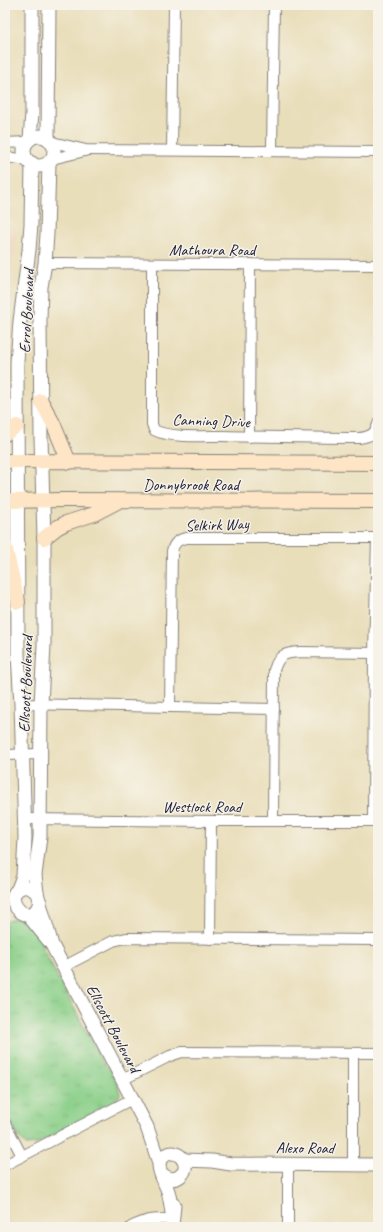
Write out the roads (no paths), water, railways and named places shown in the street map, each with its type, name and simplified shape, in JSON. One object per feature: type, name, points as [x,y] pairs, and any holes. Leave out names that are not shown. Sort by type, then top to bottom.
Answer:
[{"type":"main road","points":[[41,401],[53,423],[69,462]]},
{"type":"main road","points":[[5,434],[17,426]]},
{"type":"main road","name":"Donnybrook Road","points":[[11,461],[378,463]]},
{"type":"main road","name":"Donnybrook Road","points":[[11,501],[378,501]]},
{"type":"main road","points":[[44,538],[58,527],[66,523],[94,514],[119,501]]},
{"type":"main road","points":[[5,546],[18,602]]},
{"type":"street","name":"Errol Boulevard","points":[[11,501],[11,461],[17,426],[17,362],[19,328],[30,243],[32,199],[30,162],[24,151],[29,140],[32,113],[32,5]]},
{"type":"street","name":"Errol Boulevard","points":[[44,500],[41,401],[41,293],[45,263],[50,161],[55,150],[50,140],[49,5]]},
{"type":"street","points":[[172,150],[174,5]]},
{"type":"street","points":[[272,151],[274,5]]},
{"type":"street","points":[[5,143],[29,140],[39,136],[86,150],[378,152]]},
{"type":"street","points":[[5,157],[30,162],[41,166],[50,161],[86,150]]},
{"type":"street","name":"Mathoura Road","points":[[45,263],[378,265]]},
{"type":"street","name":"Canning Drive","points":[[152,264],[152,424],[154,430],[159,433],[168,434],[249,437],[359,438],[367,437],[373,434],[378,424]]},
{"type":"street","points":[[249,437],[250,264]]},
{"type":"street","name":"Ellscott Boulevard","points":[[44,500],[44,645],[41,705],[40,837],[35,874],[38,897],[52,945],[147,1127],[168,1192],[172,1220]]},
{"type":"street","name":"Ellscott Boulevard","points":[[11,501],[18,602],[18,655],[25,819],[24,876],[12,896]]},
{"type":"street","points":[[376,821],[374,653],[377,538]]},
{"type":"street","name":"Selkirk Way","points":[[170,707],[172,551],[173,546],[180,539],[377,538]]},
{"type":"street","points":[[273,821],[274,670],[276,662],[281,656],[288,653],[374,653]]},
{"type":"street","points":[[21,704],[274,709]]},
{"type":"street","points":[[5,755],[40,754]]},
{"type":"street","name":"Westlock Road","points":[[25,819],[376,821]]},
{"type":"street","points":[[210,939],[211,821]]},
{"type":"street","points":[[5,916],[11,914],[25,914],[36,910],[38,897],[30,888],[22,888],[12,896],[15,909],[25,914]]},
{"type":"street","name":"Ellscott Boulevard","points":[[25,914],[52,945]]},
{"type":"street","points":[[63,968],[120,939],[378,940]]},
{"type":"street","points":[[122,1080],[170,1056],[182,1052],[378,1053]]},
{"type":"street","points":[[353,1053],[353,1164]]},
{"type":"street","points":[[5,1165],[132,1099]]},
{"type":"street","points":[[5,1123],[22,1156]]},
{"type":"street","name":"Ellscott Boulevard","points":[[147,1127],[171,1153]]},
{"type":"street","points":[[131,1227],[150,1219],[172,1220],[182,1169],[178,1155],[171,1153],[163,1156],[160,1169],[168,1178],[175,1179],[182,1169]]},
{"type":"street","name":"Alexo Road","points":[[182,1169],[200,1169],[231,1164],[378,1165]]},
{"type":"street","points":[[288,1164],[288,1227]]}]
